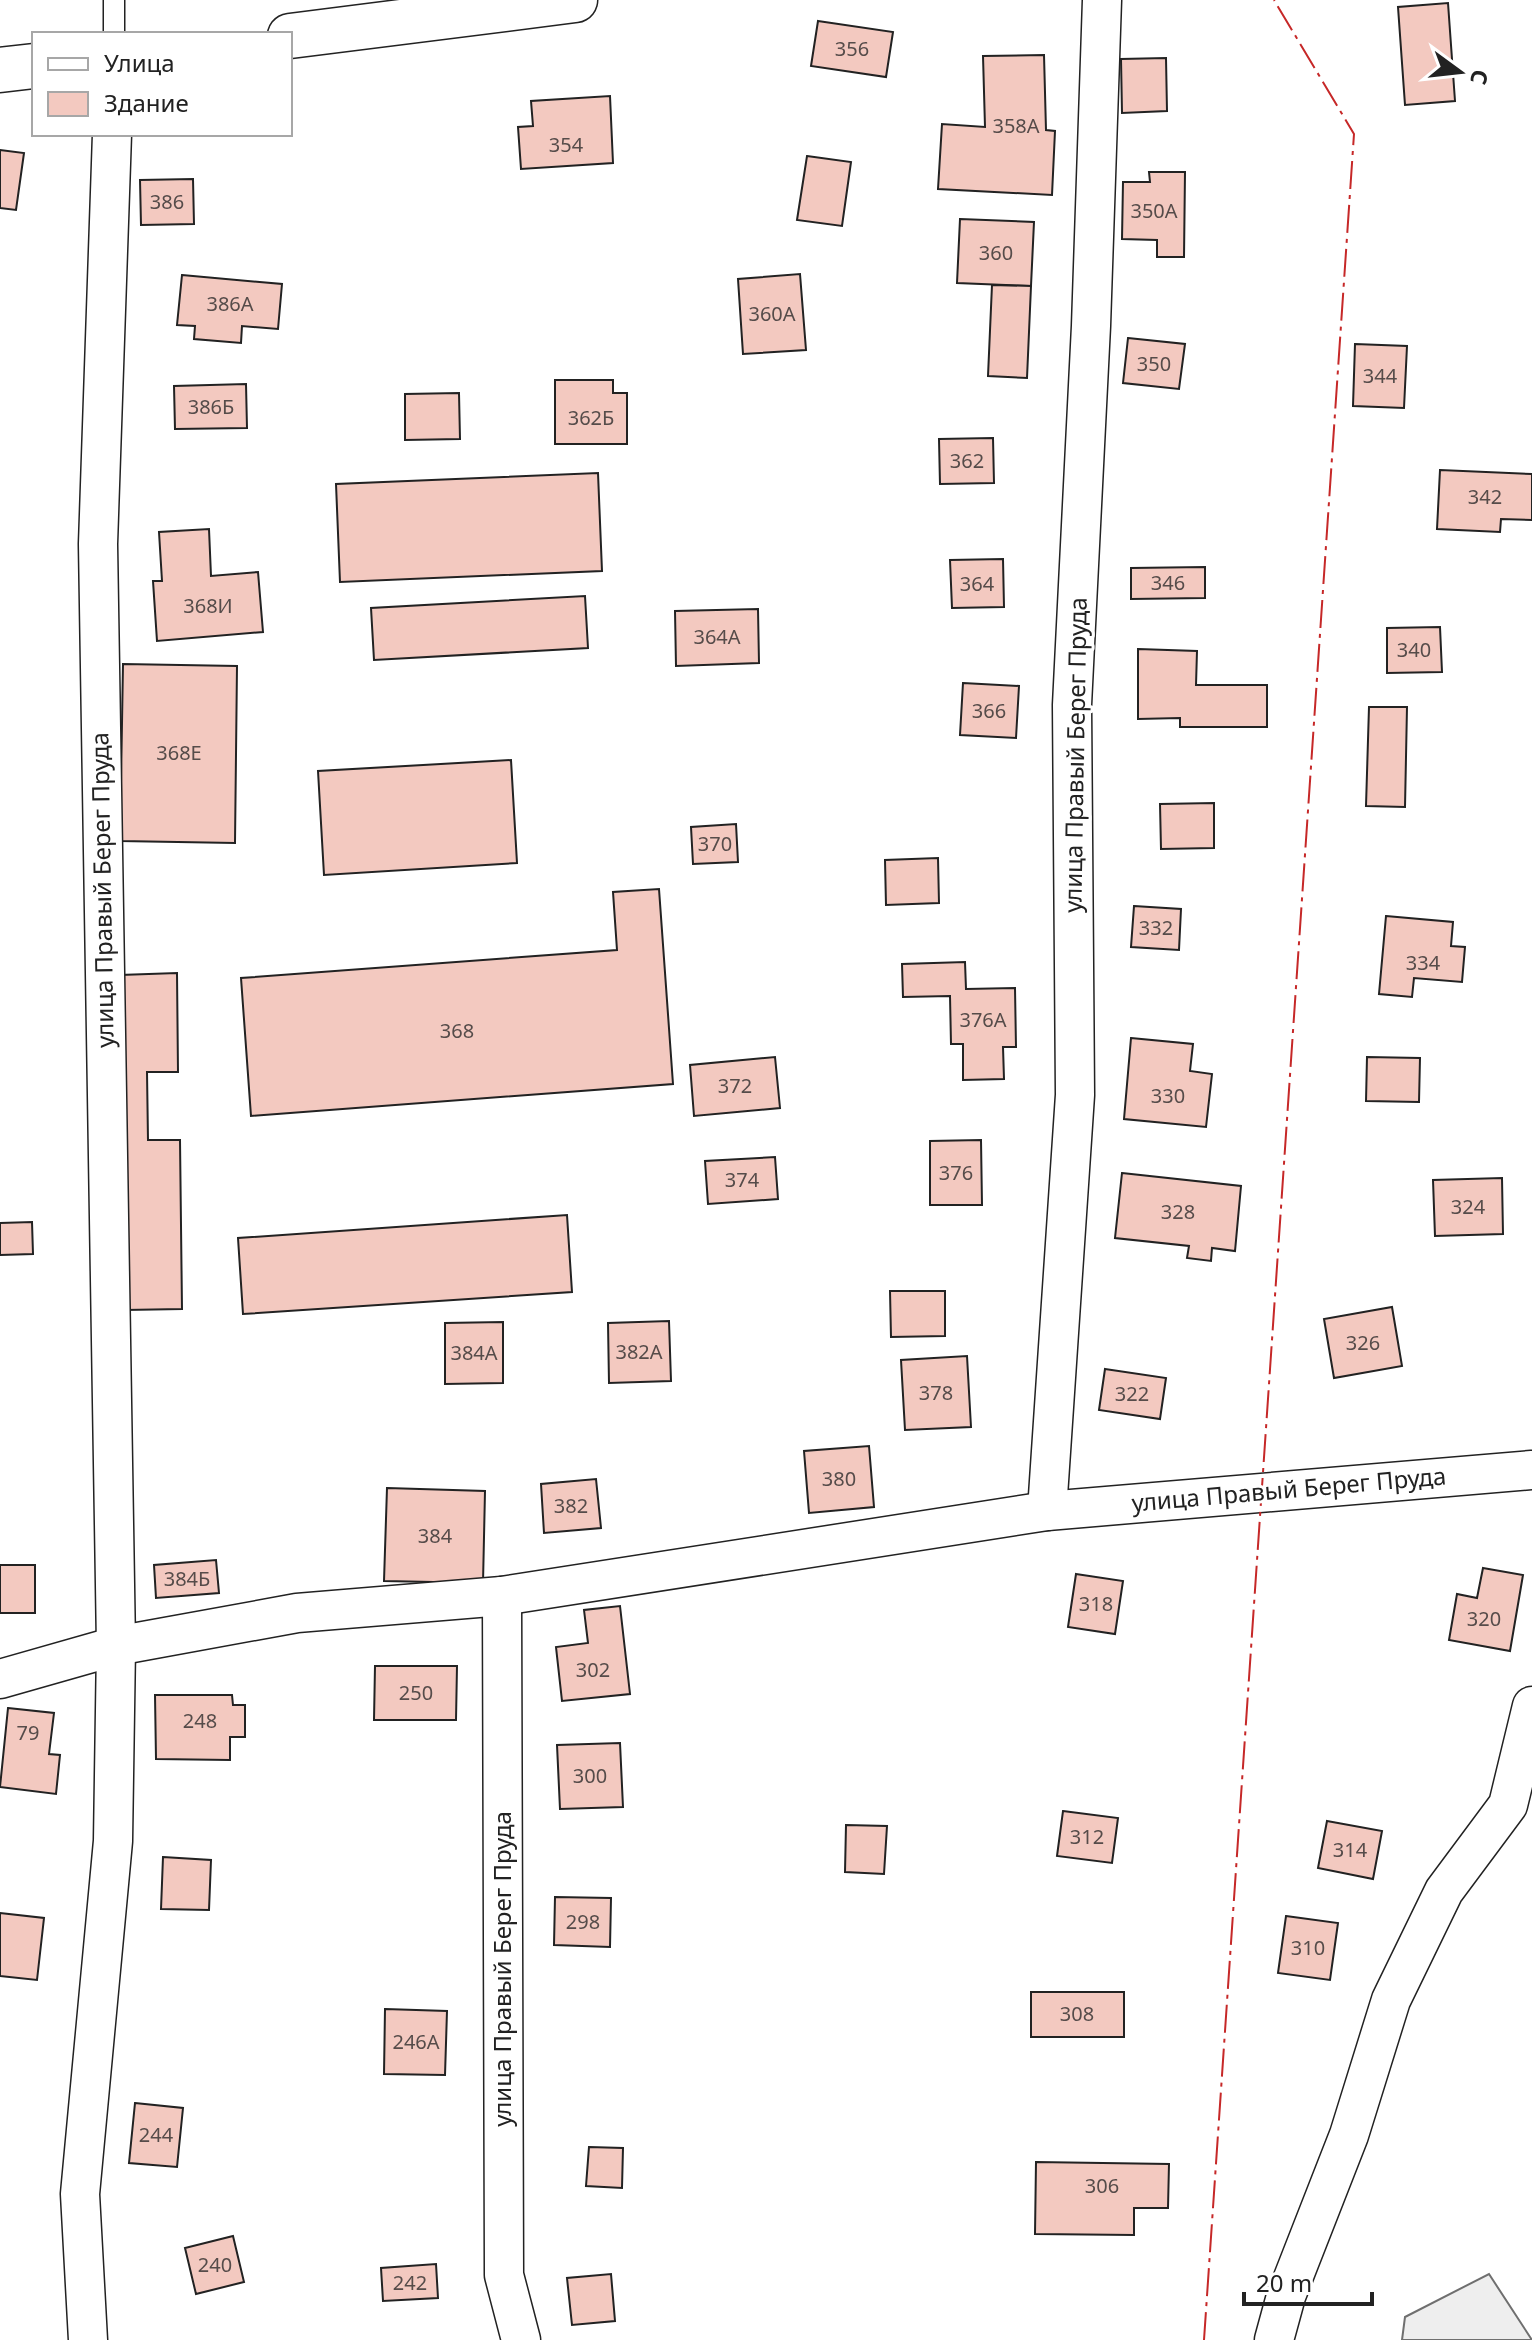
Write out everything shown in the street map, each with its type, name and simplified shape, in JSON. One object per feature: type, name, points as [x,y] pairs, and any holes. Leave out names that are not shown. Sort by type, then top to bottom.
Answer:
[{"type":"main road","points":[[292,36],[575,0]]},
{"type":"main road","points":[[0,70],[32,66]]},
{"type":"street","name":"улица Правый Берег Пруда","points":[[1047,1511],[1075,1095],[1072,705],[1091,326],[1102,0]]},
{"type":"street","name":"улица Правый Берег Пруда","points":[[88,2340],[80,2194],[113,1841],[116,1646],[98,544],[112,136]]},
{"type":"street","name":"улица Правый Берег Пруда","points":[[0,1679],[116,1646],[297,1613],[502,1596],[1047,1511],[1532,1470]]},
{"type":"street","name":"улица Правый Берег Пруда","points":[[502,1596],[504,2275],[521,2340]]},
{"type":"street","points":[[1274,2340],[1286,2296],[1349,2135],[1391,2000],[1444,1891],[1508,1805],[1532,1706]]},
{"type":"lane","points":[[114,0],[114,32]]},
{"type":"shaded area","points":[[1489,2274],[1532,2340],[1402,2340],[1405,2317]]},
{"type":"building","points":[[1448,3],[1455,101],[1405,105],[1398,7]]},
{"type":"building","points":[[818,21],[893,32],[886,77],[811,66]]},
{"type":"building","points":[[1044,55],[1046,130],[1055,131],[1052,195],[938,189],[942,124],[985,127],[983,56]]},
{"type":"building","points":[[1166,58],[1167,111],[1122,113],[1121,59]]},
{"type":"building","points":[[610,96],[613,163],[521,169],[518,127],[533,126],[531,101]]},
{"type":"building","points":[[0,150],[24,153],[16,210],[0,208]]},
{"type":"building","points":[[807,156],[851,162],[842,226],[797,220]]},
{"type":"building","points":[[1149,172],[1185,172],[1184,257],[1157,257],[1157,240],[1122,239],[1123,182],[1150,182]]},
{"type":"building","points":[[193,179],[194,224],[141,225],[140,180]]},
{"type":"building","points":[[960,219],[1034,222],[1031,286],[957,283]]},
{"type":"building","points":[[800,274],[806,350],[743,354],[738,279]]},
{"type":"building","points":[[182,275],[282,284],[278,329],[242,326],[241,343],[194,339],[195,326],[177,325]]},
{"type":"building","points":[[992,285],[1031,286],[1027,378],[988,376]]},
{"type":"building","points":[[1128,338],[1185,344],[1179,389],[1123,383]]},
{"type":"building","points":[[1355,344],[1407,346],[1404,408],[1353,406]]},
{"type":"building","points":[[555,380],[613,380],[613,393],[627,393],[627,444],[555,444]]},
{"type":"building","points":[[246,384],[247,428],[175,429],[174,386]]},
{"type":"building","points":[[459,393],[460,439],[405,440],[405,394]]},
{"type":"building","points":[[993,438],[994,483],[940,484],[939,439]]},
{"type":"building","points":[[1440,470],[1532,474],[1532,520],[1501,519],[1500,532],[1437,529]]},
{"type":"building","points":[[598,473],[602,571],[340,582],[336,484]]},
{"type":"building","points":[[209,529],[211,576],[258,572],[263,632],[157,641],[153,581],[162,581],[159,532]]},
{"type":"building","points":[[1003,559],[1004,607],[952,608],[950,560]]},
{"type":"building","points":[[1205,567],[1205,598],[1131,599],[1131,568]]},
{"type":"building","points":[[585,596],[588,648],[374,660],[371,608]]},
{"type":"building","points":[[758,609],[759,663],[676,666],[675,611]]},
{"type":"building","points":[[1440,627],[1442,672],[1387,673],[1387,628]]},
{"type":"building","points":[[1138,649],[1197,651],[1196,685],[1267,685],[1267,727],[1180,727],[1180,718],[1138,719]]},
{"type":"building","points":[[123,664],[237,666],[235,843],[120,841]]},
{"type":"building","points":[[963,683],[1019,686],[1016,738],[960,735]]},
{"type":"building","points":[[1369,707],[1407,707],[1405,807],[1366,806]]},
{"type":"building","points":[[511,760],[517,863],[324,875],[318,771]]},
{"type":"building","points":[[1214,803],[1214,848],[1161,849],[1160,804]]},
{"type":"building","points":[[736,824],[738,862],[693,864],[691,827]]},
{"type":"building","points":[[938,858],[939,903],[886,905],[885,860]]},
{"type":"building","points":[[659,889],[673,1084],[251,1116],[241,978],[617,950],[613,892]]},
{"type":"building","points":[[1134,906],[1181,909],[1179,950],[1131,947]]},
{"type":"building","points":[[1386,916],[1453,922],[1451,946],[1465,947],[1462,982],[1414,978],[1412,997],[1379,994]]},
{"type":"building","points":[[965,962],[966,989],[1015,988],[1016,1047],[1003,1047],[1004,1079],[963,1080],[963,1044],[951,1044],[950,996],[903,997],[902,964]]},
{"type":"building","points":[[177,973],[178,1072],[147,1072],[148,1140],[180,1140],[182,1309],[125,1310],[120,975]]},
{"type":"building","points":[[1131,1038],[1193,1044],[1190,1071],[1212,1074],[1206,1127],[1124,1119]]},
{"type":"building","points":[[775,1057],[780,1108],[694,1116],[690,1065]]},
{"type":"building","points":[[1367,1057],[1420,1058],[1419,1102],[1366,1101]]},
{"type":"building","points":[[981,1140],[982,1205],[930,1205],[930,1141]]},
{"type":"building","points":[[775,1157],[778,1199],[708,1204],[705,1161]]},
{"type":"building","points":[[1122,1173],[1241,1186],[1235,1251],[1212,1248],[1211,1261],[1187,1258],[1189,1246],[1115,1238]]},
{"type":"building","points":[[1502,1178],[1503,1234],[1435,1236],[1433,1180]]},
{"type":"building","points":[[567,1215],[572,1292],[243,1314],[238,1238]]},
{"type":"building","points":[[32,1222],[33,1254],[0,1255],[0,1223]]},
{"type":"building","points":[[890,1291],[945,1291],[945,1336],[891,1337]]},
{"type":"building","points":[[1392,1307],[1402,1366],[1334,1378],[1324,1319]]},
{"type":"building","points":[[669,1321],[671,1381],[609,1383],[608,1323]]},
{"type":"building","points":[[503,1322],[503,1383],[445,1384],[445,1323]]},
{"type":"building","points":[[967,1356],[971,1427],[905,1430],[901,1360]]},
{"type":"building","points":[[1105,1369],[1166,1378],[1160,1419],[1099,1410]]},
{"type":"building","points":[[869,1446],[874,1507],[809,1513],[804,1451]]},
{"type":"building","points":[[596,1479],[601,1528],[544,1533],[541,1484]]},
{"type":"building","points":[[387,1488],[485,1491],[483,1583],[384,1581]]},
{"type":"building","points":[[216,1560],[219,1593],[156,1598],[154,1565]]},
{"type":"building","points":[[0,1565],[35,1565],[35,1613],[0,1613]]},
{"type":"building","points":[[1483,1568],[1523,1575],[1510,1651],[1449,1640],[1457,1594],[1477,1598]]},
{"type":"building","points":[[1076,1574],[1123,1581],[1115,1634],[1068,1627]]},
{"type":"building","points":[[620,1606],[630,1694],[562,1701],[556,1647],[588,1643],[584,1610]]},
{"type":"building","points":[[375,1666],[457,1666],[456,1720],[374,1720]]},
{"type":"building","points":[[155,1695],[232,1695],[233,1705],[245,1705],[245,1737],[230,1737],[230,1760],[156,1759]]},
{"type":"building","points":[[8,1708],[54,1713],[49,1754],[60,1755],[56,1794],[0,1787]]},
{"type":"building","points":[[620,1743],[623,1807],[560,1809],[557,1745]]},
{"type":"building","points":[[1063,1811],[1118,1818],[1112,1863],[1057,1856]]},
{"type":"building","points":[[1327,1821],[1382,1831],[1373,1879],[1318,1868]]},
{"type":"building","points":[[846,1825],[887,1826],[884,1874],[845,1872]]},
{"type":"building","points":[[163,1857],[211,1860],[209,1910],[161,1909]]},
{"type":"building","points":[[555,1897],[611,1898],[610,1947],[554,1945]]},
{"type":"building","points":[[0,1913],[44,1918],[37,1980],[0,1976]]},
{"type":"building","points":[[1286,1916],[1338,1923],[1330,1980],[1278,1973]]},
{"type":"building","points":[[1031,1992],[1124,1992],[1124,2037],[1031,2037]]},
{"type":"building","points":[[385,2009],[447,2011],[445,2075],[384,2074]]},
{"type":"building","points":[[135,2103],[183,2108],[177,2167],[129,2163]]},
{"type":"building","points":[[589,2147],[623,2148],[622,2188],[586,2186]]},
{"type":"building","points":[[1036,2162],[1169,2164],[1168,2208],[1134,2208],[1134,2235],[1035,2234]]},
{"type":"building","points":[[233,2236],[244,2282],[196,2294],[185,2248]]},
{"type":"building","points":[[436,2264],[438,2298],[383,2301],[381,2268]]},
{"type":"building","points":[[611,2274],[615,2321],[572,2325],[567,2278]]},
{"type":"power","points":[[1204,2340],[1354,134],[1274,0]]}]
